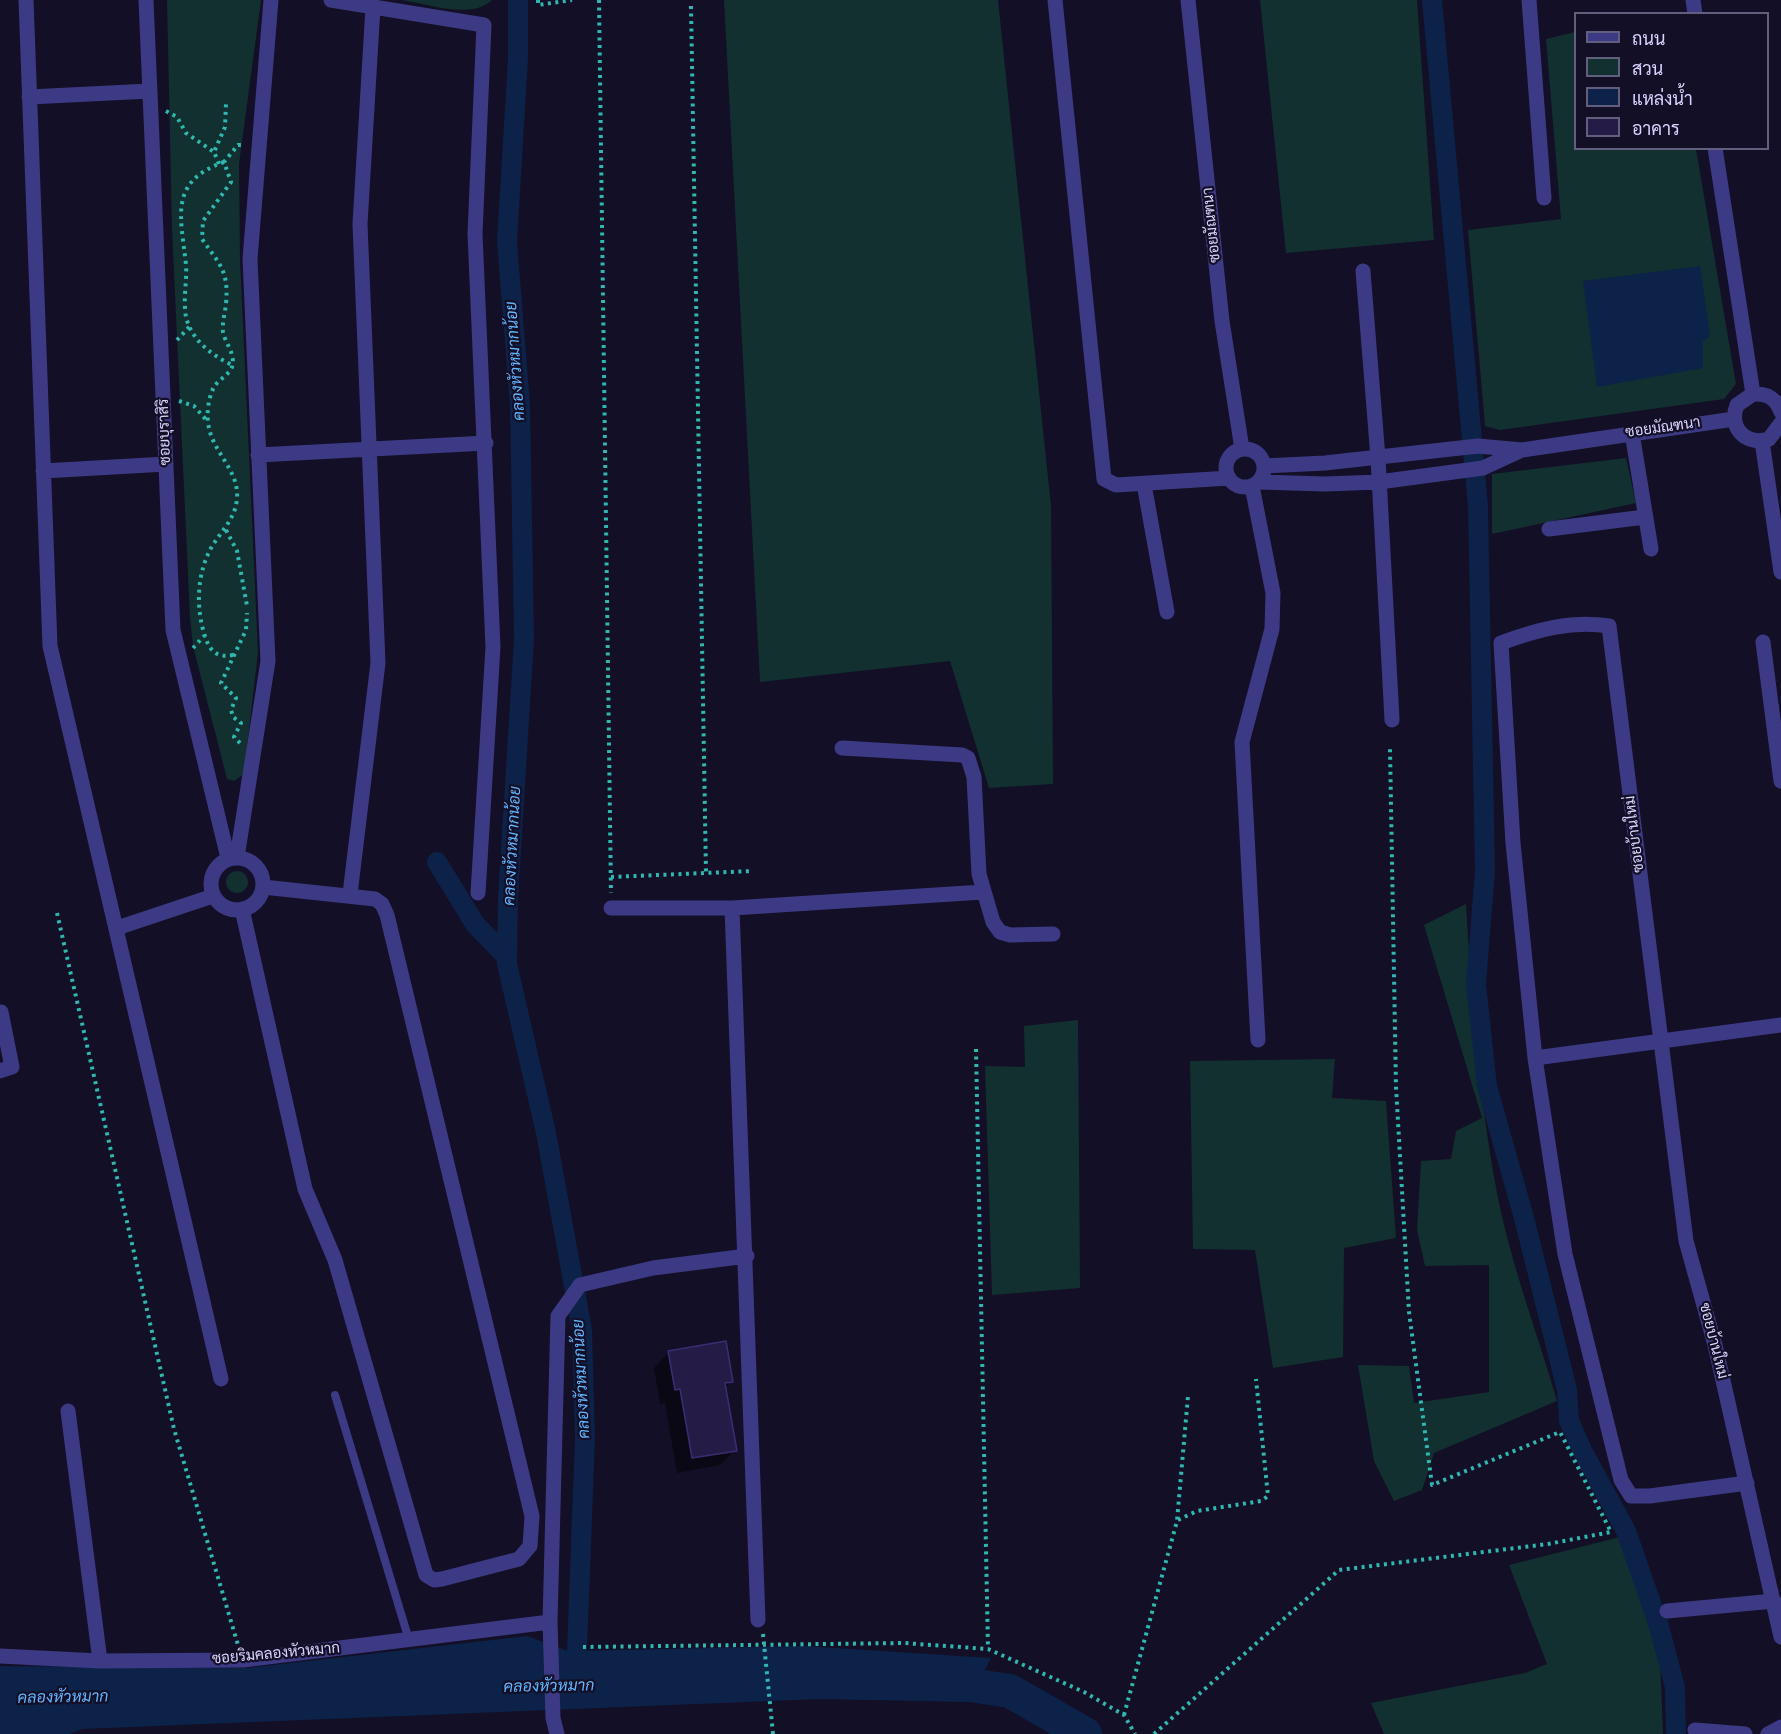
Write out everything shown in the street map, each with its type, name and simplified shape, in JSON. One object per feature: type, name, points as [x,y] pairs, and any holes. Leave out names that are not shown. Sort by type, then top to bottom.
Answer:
[{"type":"street","points":[[26,0],[50,646],[221,1379]]},
{"type":"street","name":"ซอยบุราสิริ","points":[[146,0],[173,630],[233,858]]},
{"type":"street","points":[[233,858],[254,864],[259,871],[263,887],[256,901],[242,909],[226,907],[213,896],[211,887],[214,870],[233,858],[268,661],[250,259],[271,0]]},
{"type":"street","points":[[331,0],[484,25],[475,234],[486,443],[493,647],[478,893]]},
{"type":"street","points":[[1055,0],[1104,479],[1116,485],[1229,478],[1228,460],[1242,449],[1254,452],[1264,466]]},
{"type":"street","name":"ซอยมัณฑนา","points":[[1188,0],[1222,321],[1242,449]]},
{"type":"street","points":[[1529,0],[1544,198]]},
{"type":"street","points":[[350,894],[378,663],[360,224],[373,6]]},
{"type":"street","points":[[29,97],[150,96]]},
{"type":"street","points":[[1715,150],[1753,394]]},
{"type":"street","points":[[1363,271],[1378,458],[1392,720]]},
{"type":"street","points":[[1781,412],[1774,399],[1767,395],[1753,394],[1737,405],[1734,419],[1736,427],[1746,438],[1762,441],[1775,434],[1781,423]]},
{"type":"street","name":"ซอยมัณฑนา","points":[[1378,458],[1478,446],[1522,450],[1632,432],[1734,419]]},
{"type":"street","points":[[1632,432],[1651,549]]},
{"type":"street","points":[[1762,441],[1781,572]]},
{"type":"street","points":[[258,455],[486,443]]},
{"type":"street","name":"ซอยมัณฑนา","points":[[1229,478],[1242,487],[1255,484],[1379,482],[1484,468],[1522,450]]},
{"type":"street","points":[[1264,466],[1378,458]]},
{"type":"street","points":[[43,471],[166,464]]},
{"type":"street","points":[[1258,1040],[1242,742],[1272,629],[1273,593],[1255,484],[1264,466]]},
{"type":"street","points":[[1144,484],[1167,612]]},
{"type":"street","points":[[1549,529],[1645,517]]},
{"type":"street","name":"ซอยบ้านใหม่","points":[[1535,1058],[1513,843],[1501,643],[1535,630],[1592,623],[1610,626],[1686,1240],[1715,1345],[1781,1637]]},
{"type":"street","points":[[1762,642],[1781,781]]},
{"type":"street","points":[[842,748],[962,754],[968,758],[974,777],[979,874],[993,922],[1000,932],[1010,935],[1053,934]]},
{"type":"street","points":[[242,909],[305,1189],[335,1260],[426,1575],[434,1580],[442,1580],[519,1559],[530,1546],[532,1516],[392,929],[382,904],[375,898],[263,887]]},
{"type":"street","points":[[611,909],[732,908],[983,892]]},
{"type":"street","points":[[117,928],[213,896]]},
{"type":"street","points":[[732,908],[747,1256],[758,1620]]},
{"type":"street","points":[[0,1071],[12,1067],[1,1012]]},
{"type":"street","points":[[1747,1483],[1631,1496],[1621,1480],[1565,1254],[1535,1058],[1781,1024]]},
{"type":"street","points":[[556,1734],[553,1718],[550,1628],[558,1316],[580,1285],[653,1268],[747,1256]]},
{"type":"street","points":[[68,1411],[100,1661]]},
{"type":"street","points":[[1667,1611],[1774,1601]]},
{"type":"street","name":"ซอยริมคลองหัวหมาก","points":[[0,1656],[100,1661],[243,1660],[409,1640],[550,1628]]},
{"type":"street","points":[[1768,1734],[1781,1727]]},
{"type":"street","points":[[1695,1730],[1745,1734]]},
{"type":"lane","points":[[334,1395],[409,1640]]},
{"type":"path","points":[[538,3],[572,0]]},
{"type":"path","points":[[599,0],[611,909]]},
{"type":"path","points":[[691,6],[706,873]]},
{"type":"path","points":[[150,96],[177,117],[186,133],[214,152],[231,182],[203,221],[202,239],[223,266],[227,280],[223,331],[232,356],[232,364],[214,387],[208,408],[208,422],[209,429],[237,484],[237,502],[225,529],[209,551],[199,589],[199,620],[208,645],[216,655],[221,657],[233,655]]},
{"type":"path","points":[[214,152],[225,127],[226,104]]},
{"type":"path","points":[[232,364],[209,354],[197,339],[184,310],[187,272],[180,215],[183,196],[199,172],[222,163],[238,145],[260,145]]},
{"type":"path","points":[[163,399],[194,406],[208,422]]},
{"type":"path","points":[[225,529],[237,551],[248,609],[246,630],[221,683],[236,698],[231,710],[233,717],[241,723],[234,737],[243,746],[254,747]]},
{"type":"path","points":[[1154,1734],[1339,1570],[1548,1544],[1611,1532],[1560,1432],[1432,1485],[1408,1300],[1396,1087],[1390,749]]},
{"type":"path","points":[[611,877],[752,871]]},
{"type":"path","points":[[57,913],[174,1429],[243,1660]]},
{"type":"path","points":[[976,1049],[988,1649]]},
{"type":"path","points":[[1177,1521],[1197,1511],[1262,1501],[1268,1496],[1256,1379]]},
{"type":"path","points":[[1124,1715],[1177,1521],[1188,1396]]},
{"type":"path","points":[[583,1647],[904,1642],[988,1649],[1084,1692],[1124,1715],[1135,1734]]},
{"type":"path","points":[[766,1646],[773,1734]]},
{"type":"green space","points":[[167,0],[261,0],[239,164],[240,259],[258,652],[244,774],[234,781],[227,779],[193,646],[190,618],[172,229]]},
{"type":"green space","points":[[402,0],[492,0],[483,6],[461,10]]},
{"type":"green space","points":[[724,0],[998,0],[1051,506],[1053,784],[989,788],[950,661],[760,682]]},
{"type":"green space","points":[[1260,0],[1417,0],[1434,240],[1286,253]]},
{"type":"green space","points":[[1574,32],[1574,150],[1696,150],[1736,384],[1724,399],[1500,430],[1485,426],[1468,230],[1561,219],[1546,39]]},
{"type":"green space","points":[[1626,458],[1636,503],[1492,534],[1492,474]]},
{"type":"green space","points":[[233,871],[241,871],[248,878],[248,886],[241,893],[233,893],[226,886],[226,878]]},
{"type":"green space","points":[[1466,904],[1478,1059],[1494,1174],[1513,1259],[1557,1401],[1434,1453],[1422,1490],[1394,1501],[1374,1461],[1358,1365],[1409,1366],[1414,1403],[1489,1392],[1489,1265],[1425,1266],[1417,1230],[1421,1161],[1451,1159],[1456,1131],[1482,1118],[1424,925]]},
{"type":"green space","points":[[1078,1020],[1080,1288],[992,1295],[985,1066],[1025,1067],[1024,1026]]},
{"type":"green space","points":[[1335,1059],[1332,1098],[1386,1101],[1396,1238],[1344,1248],[1343,1357],[1273,1368],[1255,1250],[1193,1249],[1190,1061]]},
{"type":"green space","points":[[1620,1537],[1660,1658],[1663,1734],[1384,1734],[1371,1703],[1525,1673],[1547,1664],[1509,1565]]},
{"type":"water","points":[[1700,266],[1710,336],[1703,341],[1703,368],[1597,387],[1583,281]]},
{"type":"water","points":[[527,1636],[568,1651],[804,1646],[991,1658],[969,1702],[820,1699],[82,1729],[70,1734],[0,1734],[0,1666],[246,1668]]},
{"type":"building","points":[[726,1341],[733,1382],[725,1383],[737,1451],[692,1458],[680,1389],[675,1390],[668,1351]]},
{"type":"waterway","name":"คลองหัวหมากน้อย","points":[[518,0],[518,58],[507,242],[520,404],[524,639],[508,898],[507,964],[546,1133],[582,1330],[585,1438],[576,1677]]},
{"type":"waterway","points":[[1432,0],[1478,506],[1485,871],[1476,984],[1487,1086],[1524,1218],[1567,1390],[1569,1421],[1583,1452],[1626,1531],[1658,1623],[1675,1687],[1676,1734]]},
{"type":"waterway","points":[[437,862],[475,924],[507,957]]},
{"type":"waterway","name":"คลองหัวหมาก","points":[[930,1679],[1010,1691],[1085,1734]]}]
